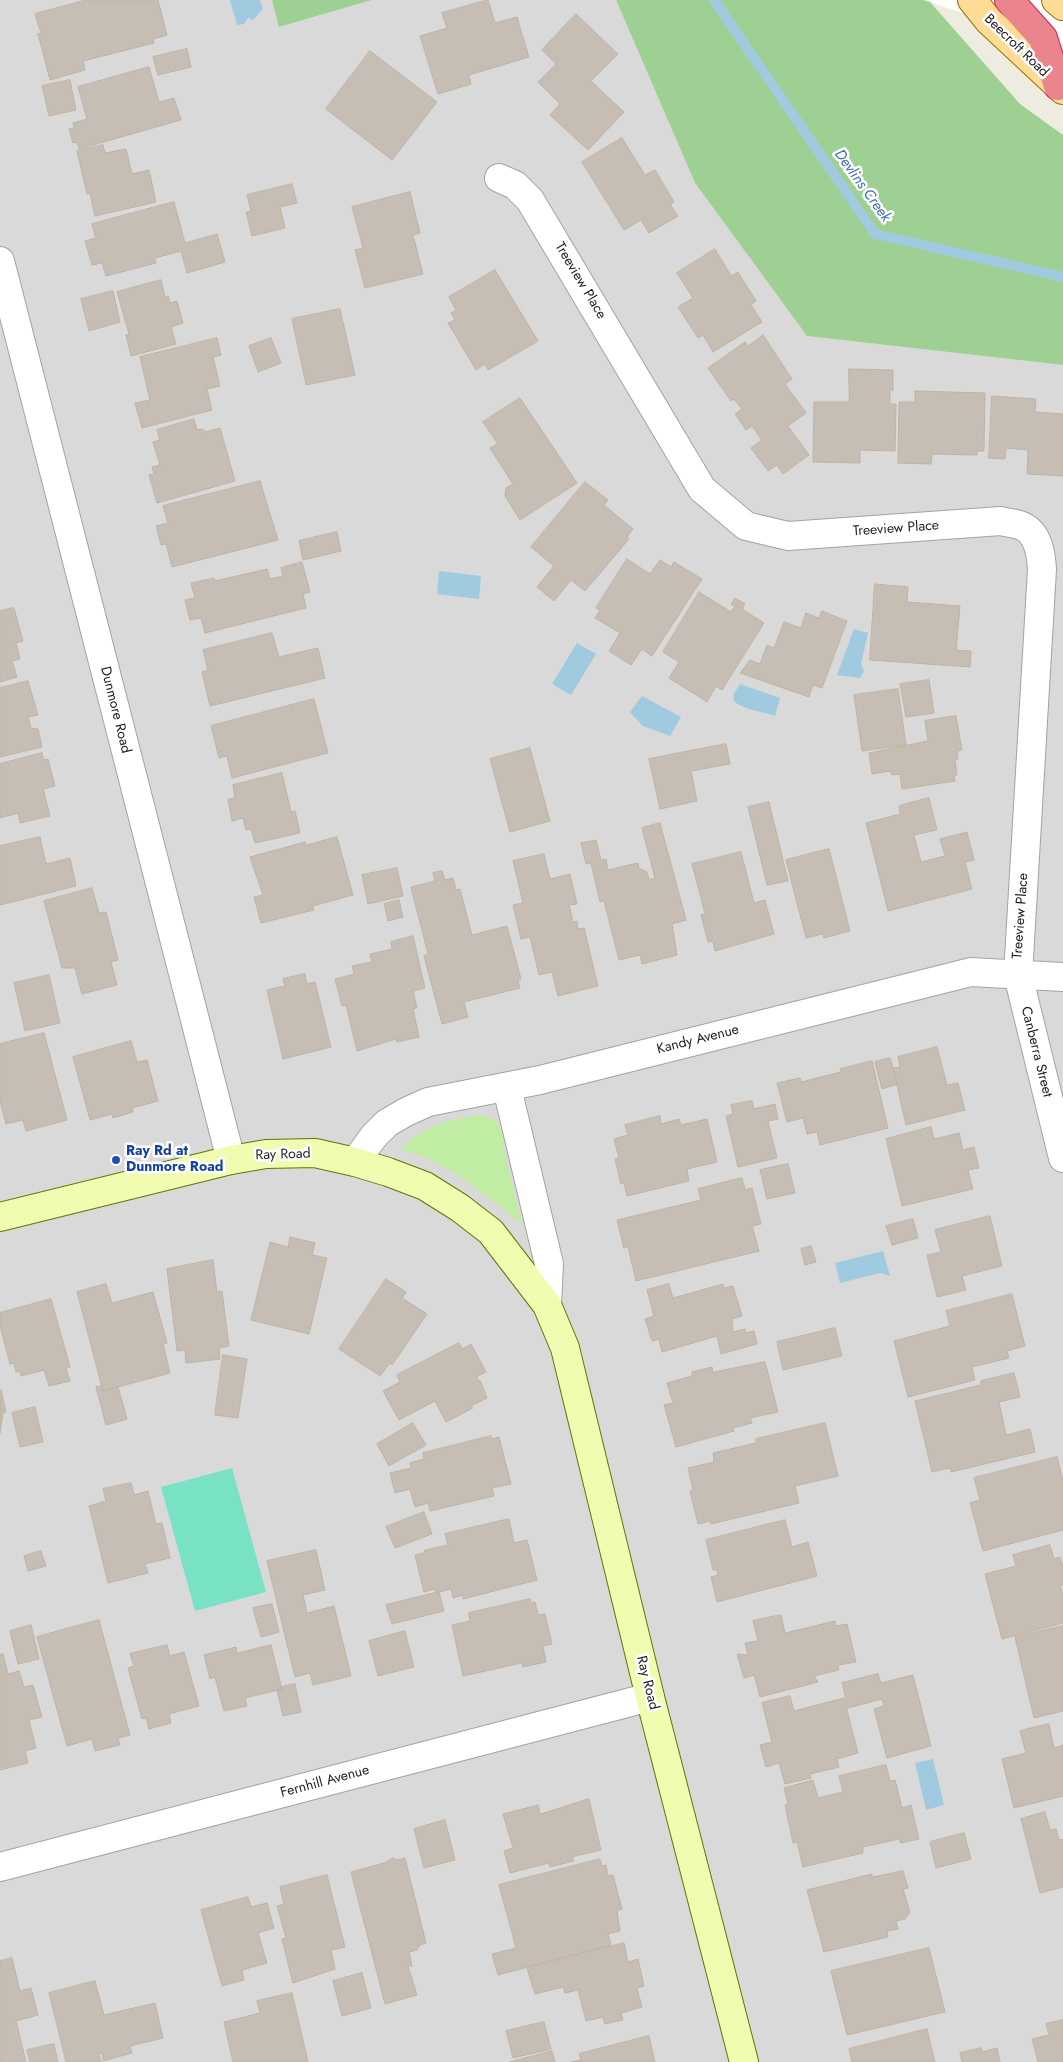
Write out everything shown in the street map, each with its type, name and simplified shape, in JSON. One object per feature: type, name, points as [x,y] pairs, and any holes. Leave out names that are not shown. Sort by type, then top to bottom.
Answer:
[{"type":"highway","points":[[1009,0],[1043,38],[1060,88]]},
{"type":"main road","name":"Beecroft Road","points":[[972,0],[989,21],[1060,88]]},
{"type":"main road","points":[[1056,0],[1063,6]]},
{"type":"street","name":"Treeview Place","points":[[499,178],[515,185],[530,200],[702,489],[746,526],[788,536],[1001,522],[1022,526],[1032,535],[1041,549],[1042,569],[1018,975]]},
{"type":"street","name":"Dunmore Road","points":[[0,261],[231,1160]]},
{"type":"street","name":"Kandy Avenue","points":[[355,1162],[374,1136],[387,1123],[428,1102],[507,1088],[971,972],[1063,977]]},
{"type":"street","name":"Canberra Street","points":[[1018,975],[1063,1158]]},
{"type":"street","name":"Ray Road","points":[[507,1088],[549,1264],[547,1306]]},
{"type":"street","name":"Ray Road","points":[[0,1217],[231,1160],[291,1152],[315,1153],[355,1162],[425,1186],[460,1208],[491,1232],[547,1306],[565,1348],[581,1407],[650,1697],[744,2062]]},
{"type":"street","name":"Fernhill Avenue","points":[[0,1866],[650,1697]]},
{"type":"shaded area","points":[[0,0],[272,0],[280,27],[372,0],[616,0],[695,183],[807,336],[1063,365],[1063,2062],[0,2062]]},
{"type":"green space","points":[[272,0],[372,0],[279,27]]},
{"type":"green space","points":[[616,0],[923,0],[930,2],[1020,104],[1063,135],[1063,365],[807,336],[695,183]]},
{"type":"green space","points":[[480,1115],[496,1120],[503,1134],[504,1150],[522,1224],[479,1190],[451,1171],[401,1149],[411,1140],[438,1124]]},
{"type":"green space","points":[[232,1468],[266,1592],[195,1611],[161,1487]]},
{"type":"water","points":[[230,0],[260,0],[263,9],[253,20],[248,18],[244,24],[237,25]]},
{"type":"water","points":[[439,571],[481,576],[479,599],[437,594]]},
{"type":"water","points":[[854,629],[868,633],[861,664],[864,671],[860,678],[837,675]]},
{"type":"water","points":[[577,643],[596,654],[571,695],[552,684]]},
{"type":"water","points":[[740,684],[780,698],[775,716],[748,708],[734,701],[733,695]]},
{"type":"water","points":[[642,696],[681,717],[670,736],[643,726],[630,712]]},
{"type":"water","points":[[883,1251],[890,1276],[880,1273],[840,1283],[835,1263]]},
{"type":"water","points":[[933,1759],[944,1805],[926,1810],[915,1763]]},
{"type":"pier","points":[[928,0],[1063,0],[1063,45],[938,5]]},
{"type":"building","points":[[86,0],[158,0],[167,35],[153,39],[154,43],[83,61],[85,70],[50,80],[38,34],[41,33],[35,14]]},
{"type":"building","points":[[488,0],[495,23],[517,17],[529,57],[469,75],[471,84],[438,94],[420,36],[447,28],[442,13]]},
{"type":"building","points":[[576,14],[618,54],[591,81],[624,112],[588,150],[550,115],[560,104],[538,82],[556,64],[542,50]]},
{"type":"building","points":[[187,49],[191,67],[158,75],[153,57]]},
{"type":"building","points":[[370,51],[437,102],[392,160],[326,109]]},
{"type":"building","points":[[149,67],[159,102],[174,98],[181,120],[79,149],[77,142],[73,143],[69,129],[74,128],[73,123],[87,119],[78,87]]},
{"type":"building","points":[[70,80],[76,110],[49,116],[42,86]]},
{"type":"building","points":[[622,138],[645,175],[655,170],[674,202],[670,204],[678,216],[649,233],[641,220],[624,230],[582,162]]},
{"type":"building","points":[[103,145],[105,153],[126,149],[132,174],[149,170],[156,202],[95,216],[90,193],[87,194],[77,151]]},
{"type":"building","points":[[292,184],[297,203],[280,207],[285,228],[252,236],[246,212],[251,211],[247,195]]},
{"type":"building","points":[[410,192],[420,233],[413,235],[423,274],[365,288],[355,250],[363,248],[352,207]]},
{"type":"building","points":[[174,202],[185,243],[217,234],[225,262],[187,273],[181,251],[155,258],[156,263],[106,276],[102,263],[92,265],[85,241],[96,238],[92,224]]},
{"type":"building","points":[[715,249],[731,276],[738,272],[756,301],[751,305],[762,322],[713,352],[703,335],[698,338],[678,307],[693,298],[677,273]]},
{"type":"building","points":[[495,270],[538,341],[488,370],[485,364],[476,370],[448,323],[455,320],[451,313],[456,310],[449,297]]},
{"type":"building","points":[[161,280],[165,297],[168,296],[170,303],[177,301],[183,323],[171,327],[176,344],[131,356],[126,335],[129,334],[117,292]]},
{"type":"building","points":[[113,291],[120,322],[89,331],[81,299]]},
{"type":"building","points":[[340,309],[355,375],[306,385],[292,319]]},
{"type":"building","points":[[763,335],[792,379],[785,384],[806,413],[788,426],[809,455],[783,474],[777,465],[768,471],[751,448],[762,440],[752,426],[746,430],[735,414],[742,409],[734,399],[731,401],[708,368],[745,342],[748,346]]},
{"type":"building","points":[[217,338],[221,355],[213,357],[220,386],[207,389],[212,410],[142,428],[135,403],[150,400],[140,357]]},
{"type":"building","points":[[271,338],[281,363],[258,372],[249,346]]},
{"type":"building","points":[[849,369],[893,370],[893,390],[890,390],[890,404],[896,404],[895,451],[860,450],[860,463],[813,462],[814,402],[849,402]]},
{"type":"building","points":[[915,391],[985,393],[984,451],[977,451],[977,455],[932,454],[931,464],[898,463],[899,402],[915,402]]},
{"type":"building","points":[[992,396],[1036,399],[1035,412],[1063,414],[1063,476],[1027,474],[1028,450],[1006,448],[1005,459],[989,458]]},
{"type":"building","points":[[520,398],[577,483],[520,520],[505,496],[506,488],[513,484],[490,448],[498,444],[483,422]]},
{"type":"building","points":[[194,419],[197,430],[202,429],[206,432],[220,428],[235,481],[157,503],[149,475],[154,474],[152,467],[160,465],[153,442],[160,440],[157,430]]},
{"type":"building","points":[[260,481],[278,540],[172,567],[166,544],[161,545],[156,526],[168,523],[163,506]]},
{"type":"building","points":[[585,482],[608,500],[604,505],[633,529],[627,537],[629,539],[585,591],[571,580],[554,601],[537,587],[554,566],[531,547]]},
{"type":"building","points":[[337,532],[341,551],[303,560],[299,541]]},
{"type":"building","points":[[627,559],[650,574],[660,560],[671,567],[674,562],[702,579],[652,656],[642,649],[631,665],[609,651],[620,633],[595,618],[600,610],[596,608]]},
{"type":"building","points":[[302,562],[310,592],[303,594],[306,608],[205,633],[201,618],[190,620],[185,600],[195,598],[191,583],[214,578],[215,581],[267,569],[270,579],[283,576],[281,568]]},
{"type":"building","points":[[875,584],[908,587],[907,602],[960,606],[956,650],[971,651],[970,667],[870,660]]},
{"type":"building","points":[[699,592],[731,612],[735,606],[731,604],[735,598],[745,604],[742,609],[764,623],[722,690],[716,686],[707,702],[669,678],[679,662],[663,652]]},
{"type":"building","points":[[14,608],[23,641],[16,643],[20,659],[12,661],[17,677],[0,682],[0,611]]},
{"type":"building","points":[[822,611],[847,621],[822,688],[813,685],[809,697],[740,673],[750,660],[760,664],[767,645],[774,648],[784,622],[801,628],[806,613],[819,618]]},
{"type":"building","points":[[272,633],[279,657],[318,648],[325,678],[210,706],[202,672],[208,670],[203,650]]},
{"type":"building","points":[[929,680],[934,713],[906,717],[900,684]]},
{"type":"building","points":[[28,681],[38,715],[28,717],[31,728],[38,729],[42,747],[0,757],[0,688]]},
{"type":"building","points":[[898,689],[906,745],[862,751],[854,695]]},
{"type":"building","points":[[314,699],[328,753],[232,778],[227,756],[219,758],[211,726]]},
{"type":"building","points":[[956,716],[962,750],[957,751],[958,759],[955,760],[957,775],[954,775],[955,781],[902,789],[900,774],[892,775],[890,771],[872,774],[869,753],[928,741],[925,721]]},
{"type":"building","points":[[726,744],[730,764],[691,771],[697,801],[660,809],[649,759]]},
{"type":"building","points":[[530,748],[550,821],[510,832],[490,759]]},
{"type":"building","points":[[42,753],[44,760],[48,759],[55,786],[43,789],[50,816],[20,823],[18,813],[0,818],[0,764]]},
{"type":"building","points":[[282,773],[291,812],[295,811],[300,833],[255,843],[251,829],[246,830],[243,818],[232,821],[228,799],[235,798],[233,785]]},
{"type":"building","points":[[929,798],[937,830],[914,835],[921,862],[945,856],[940,839],[967,832],[974,860],[965,862],[972,889],[888,911],[866,823],[900,814],[899,806]]},
{"type":"building","points":[[769,802],[788,881],[767,885],[748,807]]},
{"type":"building","points":[[660,823],[686,920],[672,924],[677,955],[642,964],[640,955],[619,960],[604,901],[600,902],[591,863],[586,864],[581,843],[596,840],[601,860],[606,859],[608,870],[638,863],[639,868],[647,872],[649,880],[655,878],[642,828]]},
{"type":"building","points":[[40,837],[46,864],[70,858],[76,886],[0,905],[0,846]]},
{"type":"building","points":[[337,837],[353,895],[313,906],[314,910],[261,923],[254,897],[263,895],[250,857],[305,842],[306,845]]},
{"type":"building","points":[[829,849],[850,931],[824,938],[823,934],[806,938],[786,860]]},
{"type":"building","points":[[741,852],[754,903],[765,900],[774,934],[715,951],[713,941],[708,942],[701,915],[705,914],[692,864]]},
{"type":"building","points":[[544,854],[550,879],[570,874],[577,904],[569,905],[573,922],[577,921],[578,929],[584,928],[598,986],[558,996],[552,972],[539,975],[530,937],[521,939],[513,905],[523,903],[513,861]]},
{"type":"building","points":[[397,868],[403,896],[368,904],[362,875]]},
{"type":"building","points":[[442,871],[445,880],[453,878],[456,890],[460,889],[472,935],[507,926],[521,979],[518,979],[520,988],[464,1002],[468,1017],[442,1024],[424,956],[428,954],[411,887],[435,881],[433,873]]},
{"type":"building","points":[[92,888],[99,913],[106,912],[118,960],[111,962],[117,985],[82,994],[75,968],[62,968],[44,901]]},
{"type":"building","points":[[399,900],[403,917],[388,921],[384,904]]},
{"type":"building","points":[[413,936],[425,988],[413,991],[417,1008],[413,1009],[419,1037],[397,1042],[396,1039],[357,1051],[346,1005],[342,1006],[335,979],[354,974],[352,966],[372,962],[370,954],[392,949],[391,942]]},
{"type":"building","points":[[305,974],[307,984],[315,982],[331,1047],[283,1059],[267,990],[285,986],[283,979]]},
{"type":"building","points":[[49,975],[60,1023],[25,1031],[14,983]]},
{"type":"building","points":[[44,1033],[67,1120],[26,1131],[23,1120],[6,1124],[0,1101],[0,1044]]},
{"type":"building","points":[[131,1041],[137,1062],[147,1060],[158,1101],[132,1108],[133,1112],[113,1118],[112,1114],[90,1120],[73,1057]]},
{"type":"building","points":[[937,1047],[947,1085],[958,1083],[965,1110],[906,1125],[893,1068],[900,1067],[898,1057]]},
{"type":"building","points":[[890,1058],[898,1084],[882,1089],[875,1062]]},
{"type":"building","points":[[872,1061],[888,1128],[820,1145],[817,1132],[807,1134],[803,1118],[787,1122],[777,1083],[800,1078],[801,1082],[841,1072],[840,1069]]},
{"type":"building","points":[[752,1101],[754,1109],[775,1104],[778,1119],[768,1121],[777,1158],[738,1167],[726,1116],[733,1114],[731,1105]]},
{"type":"building","points":[[660,1116],[661,1124],[679,1119],[681,1125],[707,1119],[717,1162],[687,1169],[689,1181],[627,1196],[624,1183],[621,1184],[615,1159],[619,1158],[614,1139],[628,1135],[625,1125]]},
{"type":"building","points":[[931,1127],[934,1139],[959,1133],[963,1150],[974,1147],[979,1168],[968,1170],[973,1189],[902,1206],[886,1139]]},
{"type":"building","points":[[788,1164],[795,1193],[767,1199],[760,1170]]},
{"type":"building","points":[[742,1178],[745,1190],[752,1188],[761,1224],[752,1226],[759,1251],[636,1281],[628,1247],[624,1248],[617,1220],[701,1200],[698,1189]]},
{"type":"building","points":[[990,1216],[1002,1266],[962,1276],[966,1290],[937,1297],[927,1255],[941,1252],[935,1230]]},
{"type":"building","points":[[913,1219],[918,1238],[892,1245],[886,1226]]},
{"type":"building","points":[[290,1237],[315,1243],[312,1255],[327,1258],[309,1334],[251,1320],[270,1242],[288,1247]]},
{"type":"building","points":[[811,1246],[816,1262],[805,1265],[801,1249]]},
{"type":"building","points":[[213,1260],[217,1292],[222,1291],[229,1346],[219,1348],[220,1359],[186,1363],[185,1350],[177,1351],[167,1269]]},
{"type":"building","points":[[386,1279],[406,1292],[402,1298],[427,1314],[392,1365],[390,1363],[380,1376],[339,1349]]},
{"type":"building","points":[[106,1284],[112,1303],[153,1292],[167,1343],[163,1344],[170,1373],[103,1391],[77,1292]]},
{"type":"building","points":[[669,1284],[673,1298],[723,1284],[724,1288],[733,1286],[742,1316],[732,1319],[733,1332],[745,1329],[745,1333],[754,1331],[757,1344],[721,1354],[717,1336],[662,1352],[659,1339],[652,1341],[645,1319],[654,1316],[647,1290]]},
{"type":"building","points":[[1012,1294],[1025,1346],[1007,1351],[1009,1358],[972,1367],[975,1380],[908,1397],[894,1341],[950,1326],[946,1311]]},
{"type":"building","points":[[51,1299],[70,1367],[66,1368],[70,1381],[49,1386],[44,1370],[21,1376],[20,1371],[16,1372],[14,1363],[10,1364],[0,1326],[0,1313]]},
{"type":"building","points":[[835,1328],[842,1356],[783,1370],[777,1342]]},
{"type":"building","points":[[459,1343],[462,1349],[471,1344],[486,1372],[476,1377],[481,1382],[487,1398],[471,1406],[473,1408],[446,1422],[435,1401],[399,1420],[383,1391],[400,1382],[397,1375]]},
{"type":"building","points":[[223,1355],[247,1359],[238,1418],[215,1415]]},
{"type":"building","points":[[765,1362],[778,1412],[750,1418],[752,1423],[733,1428],[734,1431],[676,1447],[664,1405],[673,1403],[667,1383],[692,1376],[692,1372],[712,1367],[713,1372]]},
{"type":"building","points":[[1014,1373],[1020,1397],[999,1402],[1006,1435],[1030,1429],[1035,1452],[951,1472],[950,1468],[932,1472],[915,1401],[981,1385],[981,1381]]},
{"type":"building","points":[[102,1386],[103,1391],[118,1387],[127,1419],[106,1425],[96,1387]]},
{"type":"building","points":[[1,1390],[6,1412],[3,1413],[0,1433]]},
{"type":"building","points":[[35,1407],[43,1442],[20,1447],[12,1413]]},
{"type":"building","points":[[413,1423],[426,1445],[389,1466],[377,1444]]},
{"type":"building","points":[[825,1423],[838,1476],[795,1486],[799,1503],[711,1524],[710,1521],[698,1524],[690,1491],[693,1490],[688,1468],[714,1462],[713,1453],[756,1443],[756,1439]]},
{"type":"building","points":[[491,1436],[491,1439],[499,1437],[511,1484],[492,1488],[494,1496],[430,1511],[428,1503],[415,1507],[410,1489],[395,1493],[390,1473],[411,1468],[410,1463],[424,1459],[423,1453]]},
{"type":"building","points":[[1057,1457],[1063,1481],[1063,1530],[983,1551],[970,1503],[980,1500],[974,1478]]},
{"type":"building","points":[[131,1483],[134,1495],[148,1491],[156,1524],[162,1523],[170,1558],[145,1564],[148,1573],[108,1583],[89,1506],[106,1501],[103,1489]]},
{"type":"building","points":[[424,1512],[432,1534],[395,1548],[386,1527]]},
{"type":"building","points":[[509,1519],[514,1543],[527,1540],[537,1580],[463,1599],[463,1595],[453,1598],[451,1589],[436,1593],[435,1589],[424,1592],[415,1555],[424,1553],[425,1550],[448,1545],[445,1534]]},
{"type":"building","points":[[785,1520],[792,1547],[808,1542],[817,1576],[717,1602],[711,1577],[718,1575],[717,1570],[713,1570],[706,1540]]},
{"type":"building","points":[[1050,1545],[1054,1559],[1060,1557],[1063,1567],[1063,1585],[1060,1585],[1063,1595],[1063,1623],[1002,1639],[985,1574],[1016,1566],[1013,1555]]},
{"type":"building","points":[[316,1550],[325,1590],[303,1595],[307,1613],[334,1606],[351,1676],[313,1685],[310,1673],[295,1677],[267,1561]]},
{"type":"building","points":[[41,1551],[46,1566],[28,1571],[24,1556]]},
{"type":"building","points":[[439,1592],[444,1611],[392,1624],[386,1605]]},
{"type":"building","points":[[530,1599],[531,1603],[535,1602],[538,1615],[545,1614],[552,1644],[543,1646],[546,1662],[523,1667],[522,1663],[463,1676],[452,1625],[470,1621],[469,1613]]},
{"type":"building","points":[[272,1604],[279,1632],[261,1637],[253,1608]]},
{"type":"building","points":[[781,1615],[785,1633],[835,1621],[836,1626],[847,1624],[856,1662],[838,1665],[839,1670],[814,1676],[818,1682],[760,1697],[754,1675],[744,1678],[737,1654],[748,1655],[745,1643],[758,1641],[753,1621]]},
{"type":"building","points":[[99,1620],[130,1735],[118,1738],[120,1745],[95,1751],[92,1739],[67,1746],[37,1637]]},
{"type":"building","points":[[31,1625],[39,1659],[18,1664],[10,1631]]},
{"type":"building","points":[[1063,1626],[1063,1711],[1034,1718],[1015,1637]]},
{"type":"building","points":[[405,1631],[414,1667],[378,1676],[369,1641]]},
{"type":"building","points":[[167,1645],[170,1656],[184,1652],[199,1706],[169,1714],[171,1723],[149,1729],[146,1718],[142,1719],[128,1668],[134,1666],[130,1654]]},
{"type":"building","points":[[271,1645],[282,1689],[245,1698],[247,1706],[224,1711],[215,1677],[210,1679],[204,1655],[236,1647],[237,1653]]},
{"type":"building","points":[[0,1654],[3,1654],[8,1674],[19,1671],[24,1687],[33,1685],[42,1717],[29,1720],[36,1748],[25,1751],[28,1763],[0,1770]]},
{"type":"building","points":[[878,1674],[881,1683],[913,1675],[931,1746],[887,1758],[874,1709],[884,1706],[882,1699],[848,1708],[842,1683]]},
{"type":"building","points":[[295,1684],[301,1712],[283,1716],[277,1690],[282,1689],[281,1687]]},
{"type":"building","points":[[790,1696],[794,1711],[844,1698],[858,1753],[837,1759],[839,1767],[810,1774],[811,1778],[785,1784],[779,1763],[766,1767],[760,1745],[772,1742],[762,1703]]},
{"type":"building","points":[[1049,1724],[1054,1748],[1063,1745],[1063,1796],[1014,1808],[1002,1759],[1026,1753],[1020,1731]]},
{"type":"building","points":[[886,1765],[890,1781],[895,1780],[902,1808],[911,1805],[919,1839],[901,1843],[899,1839],[863,1847],[863,1853],[803,1867],[797,1842],[793,1843],[785,1805],[788,1804],[784,1788],[813,1780],[818,1798],[843,1792],[839,1776]]},
{"type":"building","points":[[589,1799],[601,1850],[572,1857],[574,1861],[550,1867],[549,1863],[510,1873],[504,1851],[513,1848],[503,1814],[538,1805],[540,1814]]},
{"type":"building","points":[[1045,1812],[1050,1830],[1056,1829],[1059,1840],[1063,1839],[1063,1887],[1040,1893],[1021,1819]]},
{"type":"building","points":[[445,1820],[455,1860],[424,1868],[414,1829]]},
{"type":"building","points":[[964,1833],[971,1859],[936,1868],[930,1842]]},
{"type":"building","points":[[393,1858],[397,1860],[405,1858],[426,1943],[420,1945],[417,1950],[409,1952],[412,1966],[408,1966],[417,1995],[385,2004],[351,1872],[384,1863]]},
{"type":"building","points":[[600,1859],[602,1866],[606,1865],[608,1876],[613,1875],[622,1909],[617,1911],[620,1931],[608,1934],[611,1945],[498,1975],[492,1954],[516,1948],[499,1885]]},
{"type":"building","points":[[903,1871],[908,1888],[903,1889],[910,1912],[905,1919],[896,1921],[898,1929],[887,1931],[888,1937],[824,1952],[807,1890],[872,1874],[872,1877]]},
{"type":"building","points":[[327,1875],[345,1947],[331,1950],[335,1969],[293,1983],[282,1939],[286,1938],[277,1906],[284,1904],[280,1887]]},
{"type":"building","points":[[248,1897],[251,1907],[267,1903],[274,1928],[258,1933],[267,1963],[242,1970],[244,1980],[222,1986],[201,1910]]},
{"type":"building","points":[[624,1943],[628,1962],[638,1959],[644,1986],[637,1988],[642,2007],[621,2013],[623,2020],[605,2024],[603,2017],[586,2021],[578,1990],[565,1993],[563,1987],[535,1994],[527,1968]]},
{"type":"building","points":[[929,1948],[945,2012],[847,2035],[831,1971]]},
{"type":"building","points":[[12,1958],[20,1991],[31,1988],[38,2015],[16,2021],[26,2062],[0,2062],[0,1961]]},
{"type":"building","points":[[362,1973],[371,2008],[342,2016],[333,1981]]},
{"type":"building","points":[[95,1981],[104,2015],[155,2003],[163,2038],[130,2046],[132,2053],[103,2061],[102,2053],[99,2054],[101,2062],[66,2062],[49,1993]]},
{"type":"building","points":[[292,1993],[308,2062],[233,2062],[224,2022],[260,2013],[257,2001]]},
{"type":"building","points":[[1063,2020],[1063,2062],[1038,2062],[1032,2039],[1049,2035],[1046,2024]]},
{"type":"building","points":[[544,2022],[551,2049],[513,2058],[506,2031]]},
{"type":"building","points":[[927,2029],[935,2062],[852,2062],[849,2049]]},
{"type":"building","points":[[649,2036],[655,2062],[571,2062],[581,2060],[579,2054]]},
{"type":"building","points":[[54,2044],[58,2062],[30,2062],[27,2050]]},
{"type":"building","points":[[981,2048],[982,2052],[997,2048],[1000,2062],[962,2062],[960,2053]]},
{"type":"building","points":[[552,2051],[555,2062],[510,2062]]},
{"type":"waterway","name":"Devlins Creek","points":[[714,0],[875,234],[1063,277]]},
{"type":"place","name":"Ray Rd at Dunmore Road","points":[[116,1160]]}]
